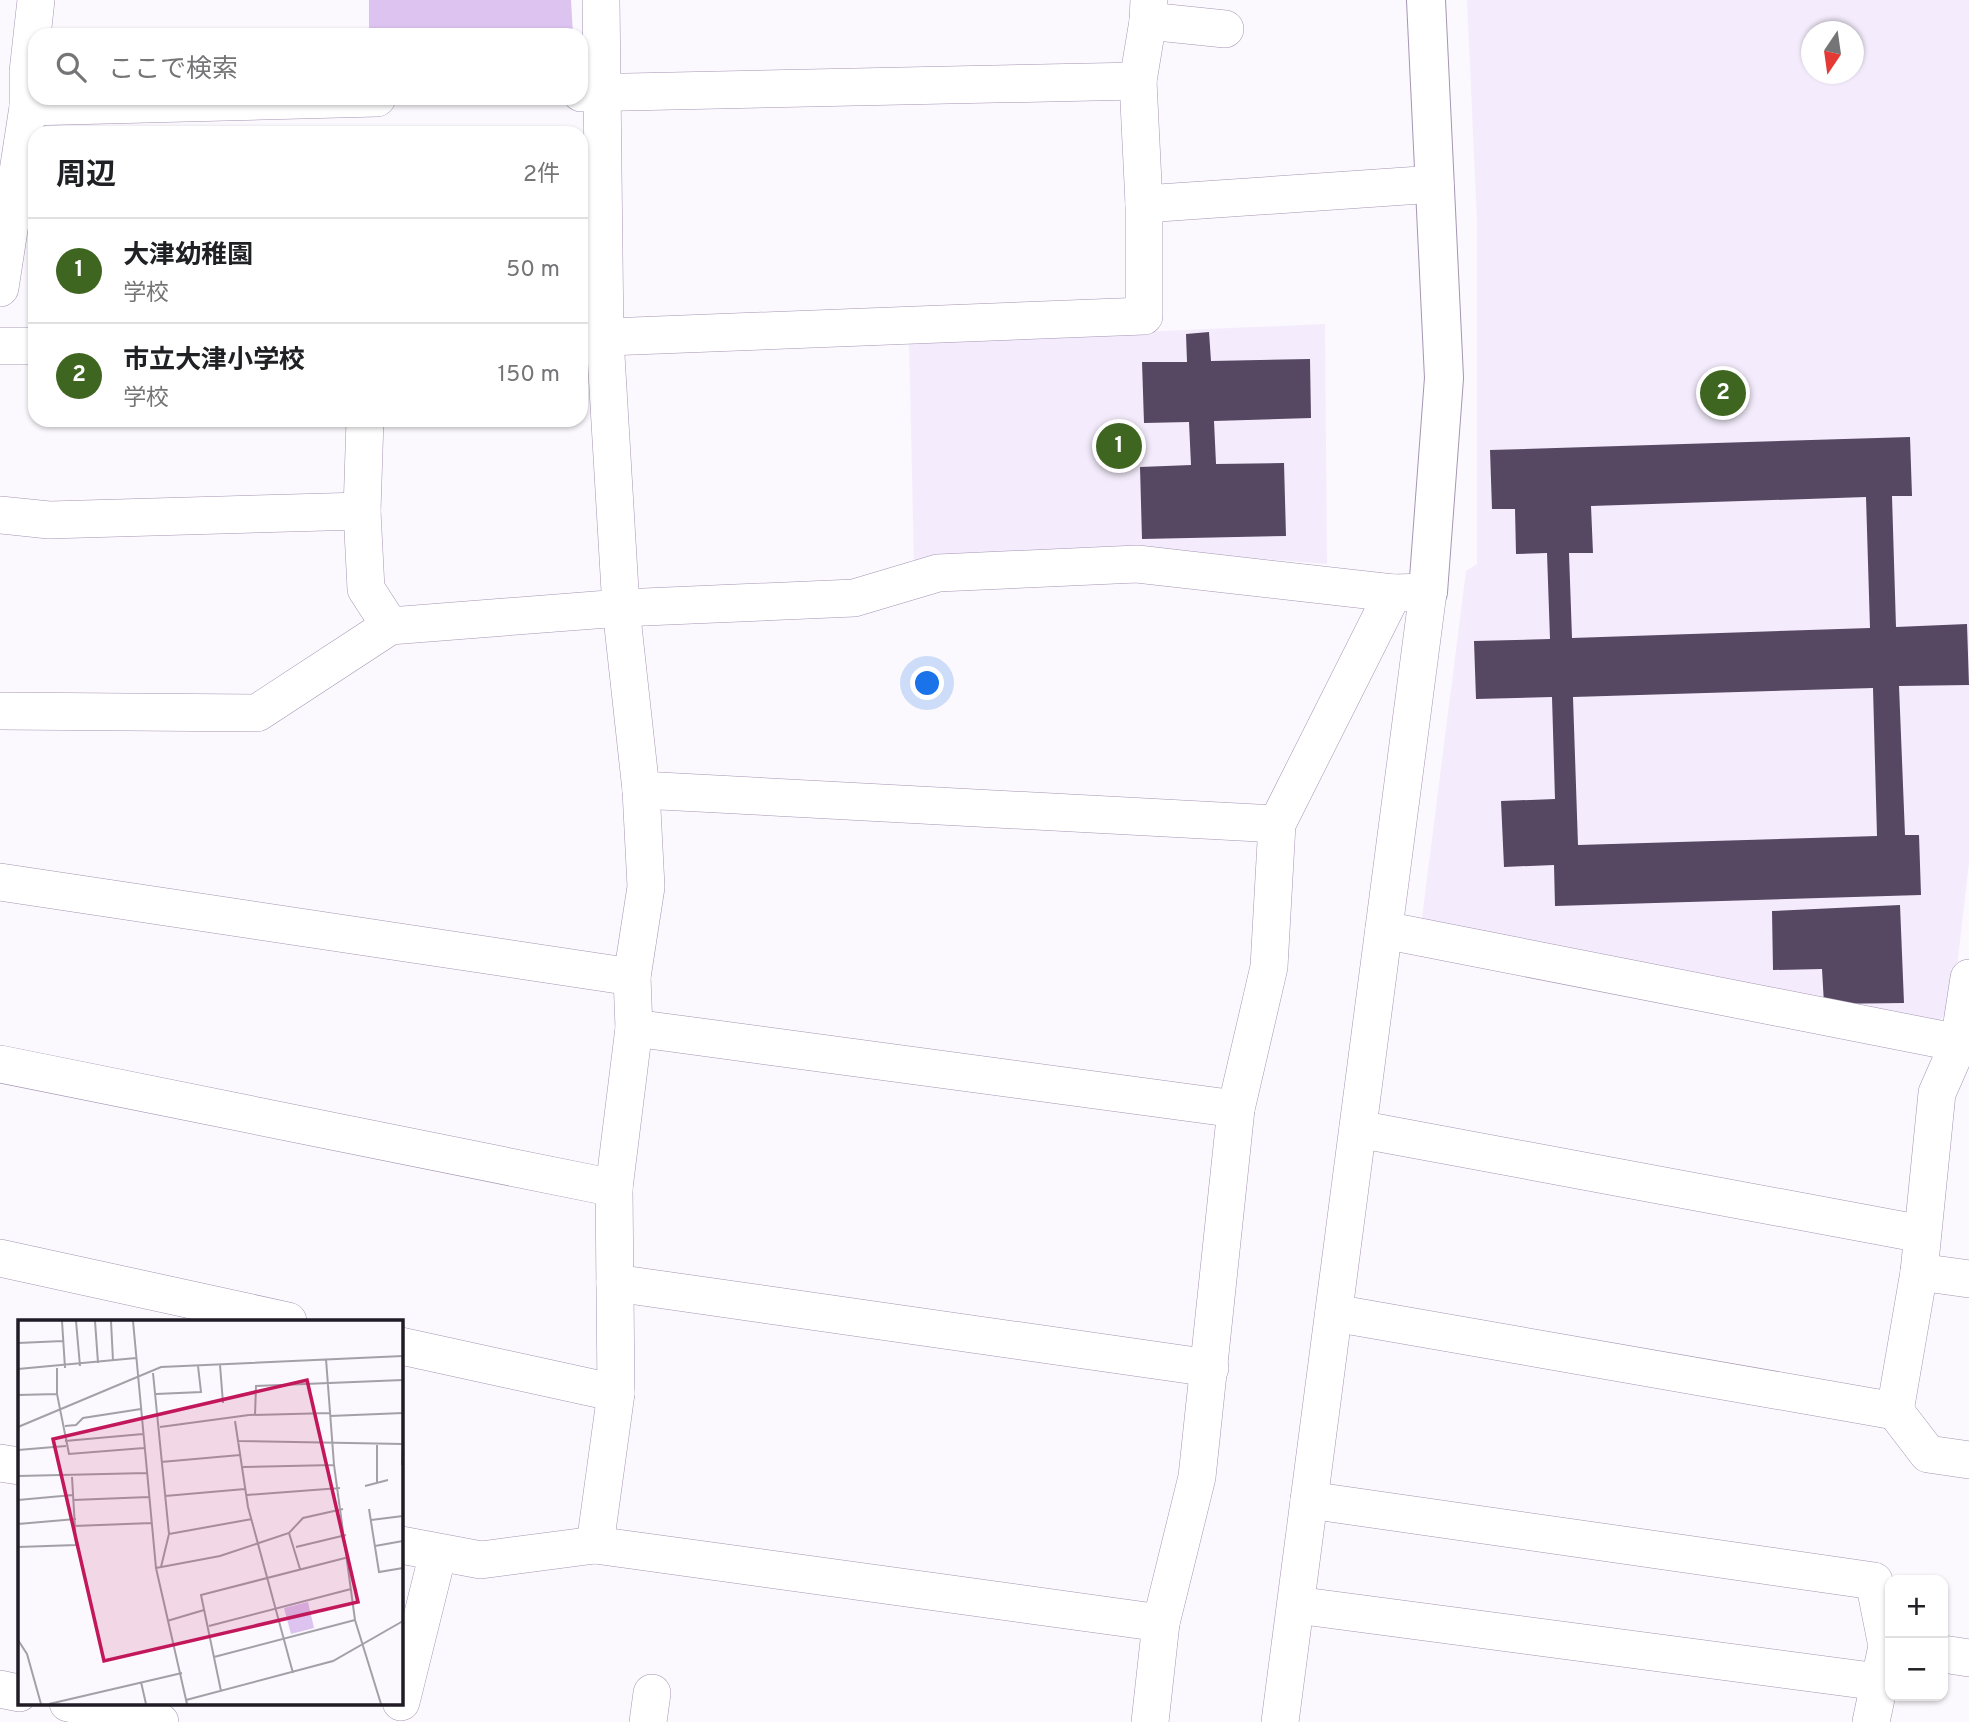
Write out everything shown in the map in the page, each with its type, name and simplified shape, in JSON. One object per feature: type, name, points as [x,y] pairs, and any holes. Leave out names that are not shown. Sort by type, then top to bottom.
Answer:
[{"type":"street","points":[[33,28],[36,0]]},
{"type":"street","points":[[595,1545],[616,1393],[614,1188],[634,1028],[632,977],[646,887],[641,790],[593,338],[592,92],[601,0]]},
{"type":"street","points":[[1280,1722],[1384,930],[1411,592],[1444,378],[1426,0]]},
{"type":"street","points":[[593,338],[1144,316],[1144,204],[1138,80],[1149,11],[1225,29]]},
{"type":"street","points":[[592,92],[1138,80]]},
{"type":"street","points":[[0,288],[28,107],[106,105]]},
{"type":"street","points":[[1144,204],[1435,184]]},
{"type":"street","points":[[0,346],[28,346]]},
{"type":"street","points":[[365,427],[362,511],[366,589],[390,626]]},
{"type":"street","points":[[0,515],[49,520],[362,511]]},
{"type":"street","points":[[0,711],[257,713],[390,626],[621,608],[854,598],[938,573],[1137,564],[1411,592]]},
{"type":"street","points":[[1150,1722],[1161,1623],[1197,1477],[1236,1108],[1269,967],[1277,824],[1411,592]]},
{"type":"street","points":[[641,790],[1277,824]]},
{"type":"street","points":[[0,882],[632,977]]},
{"type":"street","points":[[1384,930],[1959,1043]]},
{"type":"street","points":[[1895,1411],[1919,1272],[1922,1234],[1953,1096],[1969,978]]},
{"type":"street","points":[[634,1028],[1236,1108]]},
{"type":"street","points":[[0,1064],[614,1188]]},
{"type":"street","points":[[1358,1129],[1922,1234]]},
{"type":"street","points":[[0,1258],[283,1320]]},
{"type":"street","points":[[1919,1272],[1969,1279]]},
{"type":"street","points":[[615,1283],[1210,1368]]},
{"type":"street","points":[[1334,1313],[1895,1411],[1928,1454],[1969,1460]]},
{"type":"street","points":[[402,1346],[616,1393]]},
{"type":"street","points":[[0,1462],[18,1466]]},
{"type":"street","points":[[1309,1500],[1874,1581],[1887,1638]]},
{"type":"street","points":[[402,1545],[481,1560],[595,1545],[1161,1623]]},
{"type":"street","points":[[402,1699],[438,1553]]},
{"type":"street","points":[[1296,1605],[1879,1682]]},
{"type":"street","points":[[1948,1655],[1969,1658]]},
{"type":"street","points":[[1871,1722],[1885,1660]]},
{"type":"street","points":[[0,1689],[18,1693]]},
{"type":"street","points":[[73,1704],[160,1722]]},
{"type":"street","points":[[396,1722],[401,1704]]},
{"type":"shaded area","points":[[369,0],[571,0],[573,28],[369,28]]},
{"type":"shaded area","points":[[1467,0],[1969,0],[1969,862],[1952,1011],[1928,1028],[1421,926],[1466,571],[1477,564],[1477,221]]},
{"type":"shaded area","points":[[1325,324],[1327,564],[1137,549],[914,563],[909,342]]},
{"type":"building","points":[[1209,332],[1211,361],[1310,359],[1311,418],[1214,421],[1216,464],[1284,463],[1286,536],[1142,539],[1140,467],[1191,465],[1189,422],[1144,423],[1142,362],[1187,362],[1186,334]]},
{"type":"building","points":[[1910,437],[1912,496],[1892,496],[1896,627],[1967,624],[1969,685],[1899,686],[1905,835],[1919,835],[1921,895],[1555,906],[1554,865],[1504,867],[1501,801],[1555,799],[1552,697],[1476,699],[1474,641],[1550,639],[1547,553],[1516,554],[1515,509],[1492,509],[1490,450]],"holes":[[[1866,497],[1870,628],[1572,638],[1569,553],[1593,553],[1591,506]],[[1873,688],[1877,836],[1578,845],[1573,697]]]},
{"type":"building","points":[[1900,905],[1904,1003],[1824,1004],[1822,969],[1773,970],[1772,911]]},
{"type":"place","name":"市立大津小学校","points":[[1723,393]]},
{"type":"place","name":"大津幼稚園","points":[[1119,446]]}]
